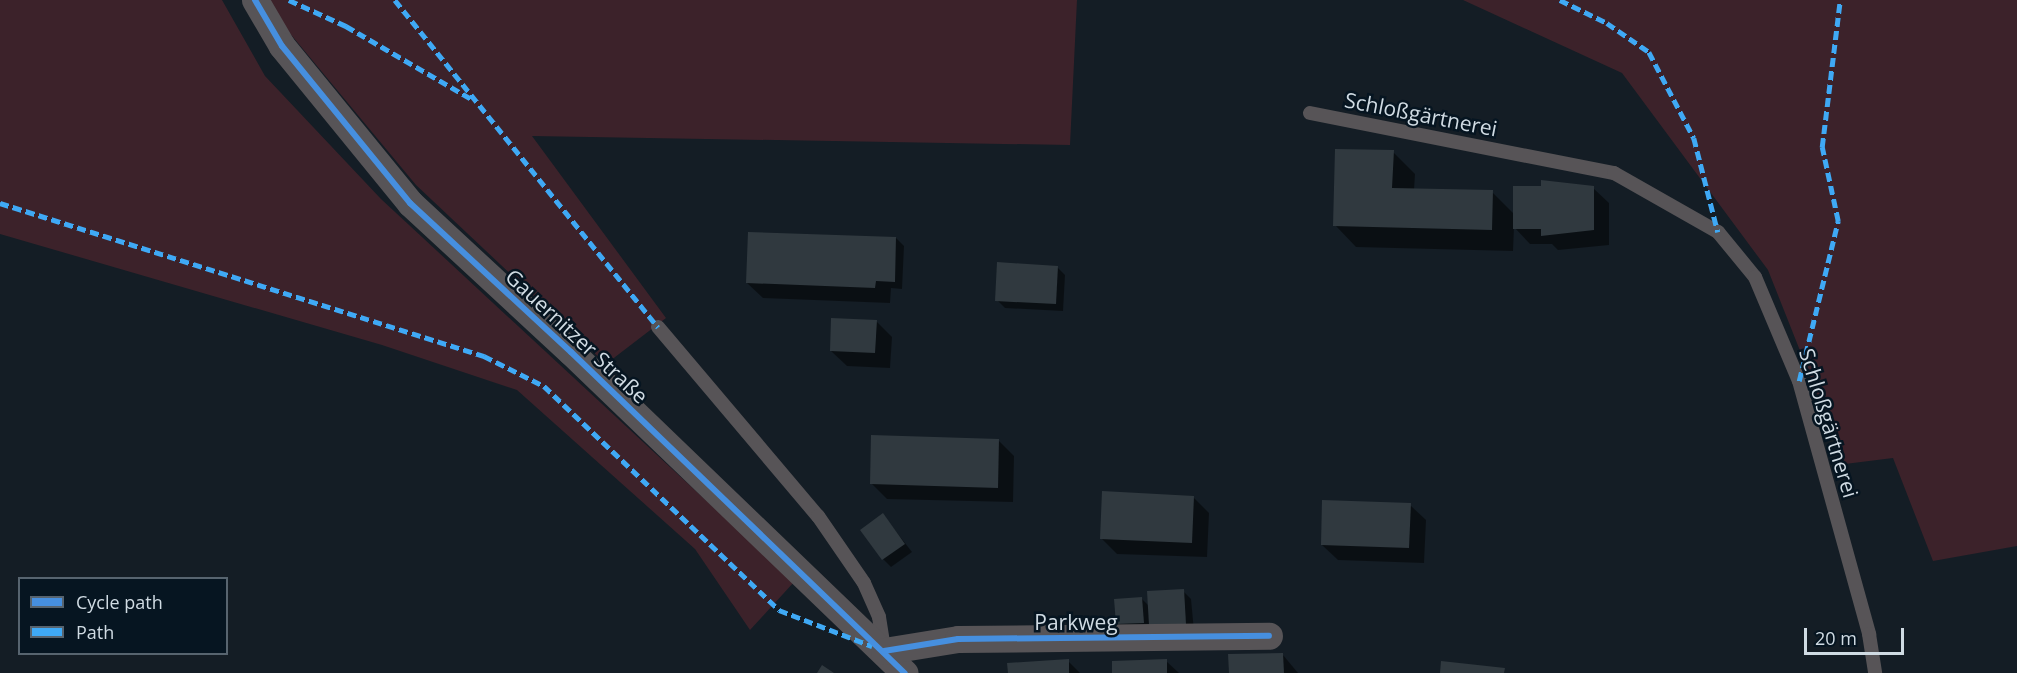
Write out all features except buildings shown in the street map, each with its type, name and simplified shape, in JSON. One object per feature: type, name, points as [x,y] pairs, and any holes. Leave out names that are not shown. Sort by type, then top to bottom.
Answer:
[{"type":"street","name":"Gauernitzer Straße","points":[[255,0],[282,46],[410,202],[905,673]]},
{"type":"street","name":"Parkweg","points":[[884,651],[958,639],[1269,636]]},
{"type":"lane","name":"Schloßgärtnerei","points":[[1310,113],[1614,172],[1718,232],[1755,278],[1799,381],[1869,634],[1875,673]]},
{"type":"lane","points":[[658,327],[818,516],[864,583],[879,617],[884,651]]},
{"type":"shaded area","points":[[0,0],[222,0],[265,76],[381,199],[794,582],[750,630],[695,549],[517,390],[382,345],[0,234]]},
{"type":"shaded area","points":[[268,0],[1077,0],[1070,145],[532,136],[666,318],[606,364],[416,185],[283,25]]},
{"type":"shaded area","points":[[1463,0],[2017,0],[2017,546],[1933,561],[1893,458],[1845,464],[1768,270],[1622,73]]},
{"type":"marked path","points":[[289,0],[346,26],[473,100]]},
{"type":"marked path","points":[[395,0],[658,327]]},
{"type":"marked path","points":[[1560,0],[1607,23],[1649,52],[1694,138],[1718,232]]},
{"type":"marked path","points":[[1799,381],[1838,221],[1822,147],[1840,0]]},
{"type":"marked path","points":[[0,203],[484,356],[544,386],[779,610],[872,646]]},
{"type":"cycle path","points":[[255,0],[282,46],[410,203],[571,352],[905,673]]},
{"type":"cycle path","points":[[884,651],[958,639],[1269,636]]}]
